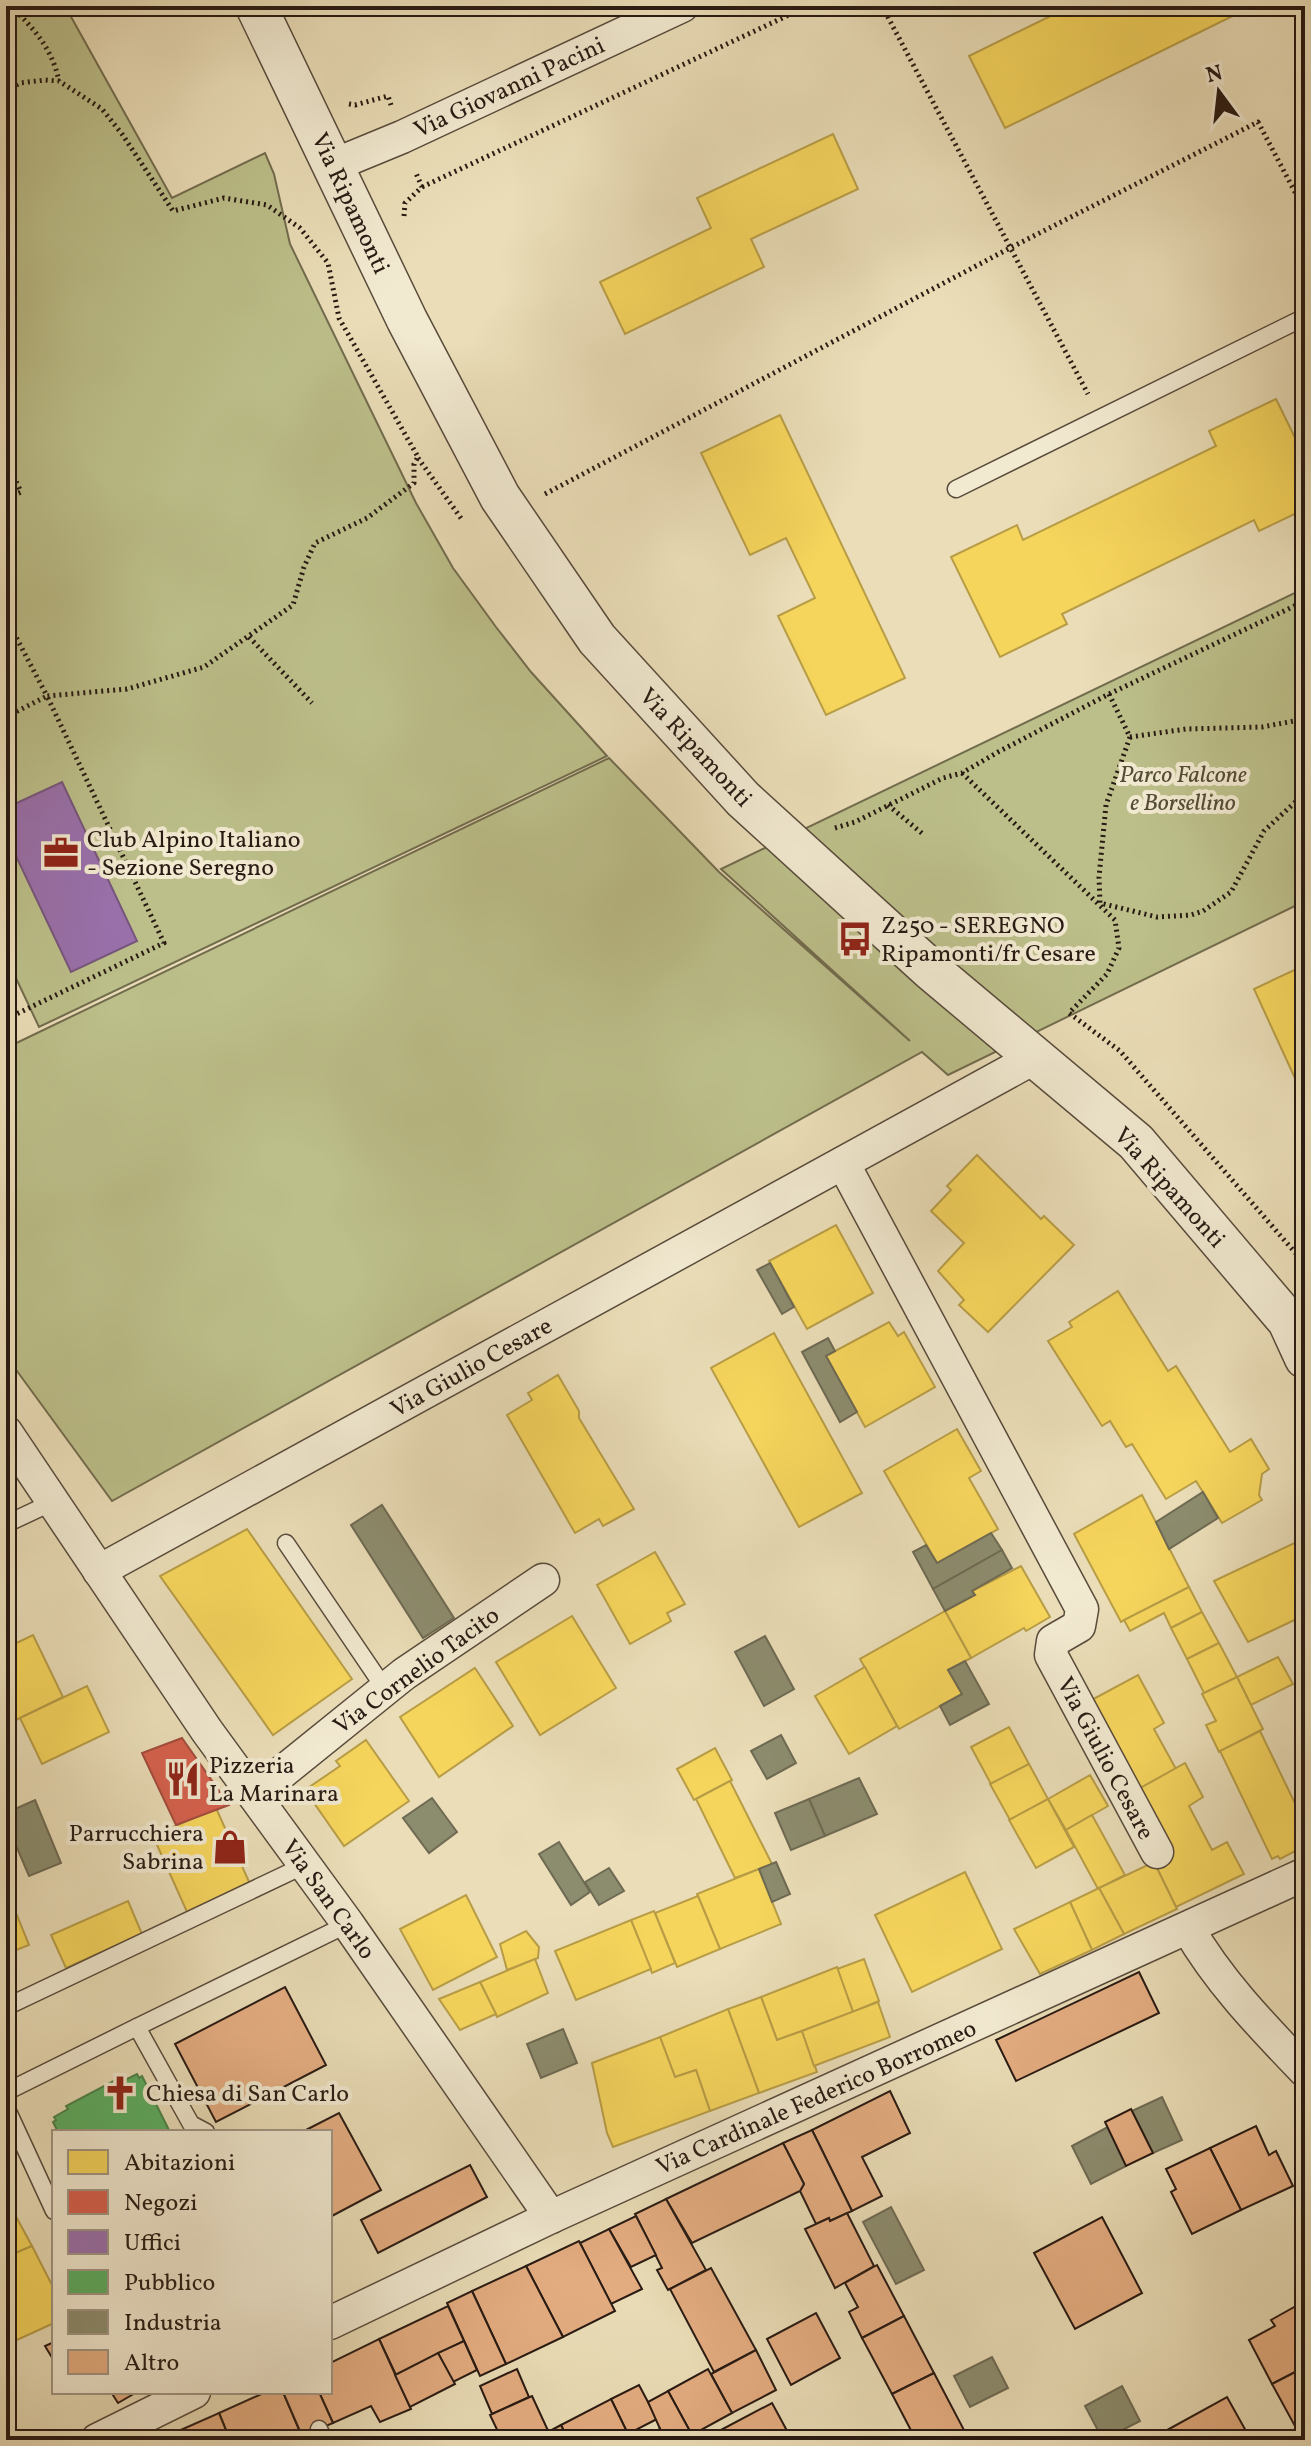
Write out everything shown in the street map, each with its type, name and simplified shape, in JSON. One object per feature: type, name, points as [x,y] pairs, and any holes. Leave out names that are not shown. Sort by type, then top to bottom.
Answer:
[{"type":"street","name":"Via Ripamonti","points":[[256,6],[407,320],[500,497],[597,639],[743,799],[932,971],[1136,1142],[1288,1321],[1305,1358]]},
{"type":"street","name":"Via Giovanni Pacini","points":[[334,165],[402,137],[682,6]]},
{"type":"street","name":"Via Giulio Cesare","points":[[99,1571],[1034,1058]]},
{"type":"street","name":"Via Giulio Cesare","points":[[843,1163],[1082,1609],[1079,1626],[1053,1641],[1051,1655],[1157,1852]]},
{"type":"street","name":"Via San Carlo","points":[[6,1432],[207,1731],[348,1924],[551,2217]]},
{"type":"street","name":"Via Cornelio Tacito","points":[[254,1795],[385,1689],[543,1580]]},
{"type":"street","name":"Via Cardinale Federico Borromeo","points":[[332,2322],[551,2217],[1305,1874]]},
{"type":"street","points":[[1188,1928],[1227,1987],[1305,2071]]},
{"type":"street","points":[[97,2440],[190,2394]]},
{"type":"lane","points":[[956,489],[1305,317]]},
{"type":"lane","points":[[6,1524],[53,1502]]},
{"type":"lane","points":[[286,1543],[385,1689]]},
{"type":"lane","points":[[6,2007],[305,1865]]},
{"type":"lane","points":[[6,2092],[348,1924]]},
{"type":"lane","points":[[137,2027],[191,2124],[202,2130]]},
{"type":"lane","points":[[6,2107],[52,2207]]},
{"type":"path","points":[[11,6],[37,32],[55,59],[59,81]]},
{"type":"path","points":[[403,226],[405,203],[422,187],[808,6]]},
{"type":"path","points":[[882,6],[1100,418]]},
{"type":"path","points":[[6,91],[20,83],[59,81],[102,109],[173,211],[224,198],[267,205],[300,228],[328,263],[339,318],[418,457],[414,464],[414,483],[367,518],[315,543],[293,605],[204,667],[127,689],[47,696],[6,717]]},
{"type":"path","points":[[346,103],[355,105],[388,96],[422,187]]},
{"type":"path","points":[[544,494],[1010,248],[1258,122],[1305,211]]},
{"type":"path","points":[[6,460],[21,492],[6,499]]},
{"type":"path","points":[[539,486],[551,506]]},
{"type":"path","points":[[823,818],[835,828],[855,822],[943,778],[962,773],[1109,694],[1305,601]]},
{"type":"path","points":[[6,618],[47,696],[164,943],[6,1019]]},
{"type":"path","points":[[249,637],[312,703]]},
{"type":"path","points":[[1100,903],[1099,877],[1106,805],[1130,737],[1109,694]]},
{"type":"path","points":[[1130,737],[1186,729],[1262,727],[1305,719]]},
{"type":"path","points":[[962,773],[1115,920],[1119,948],[1107,974],[1069,1013],[1120,1051],[1299,1257],[1305,1272]]},
{"type":"path","points":[[1100,903],[1157,917],[1191,915],[1203,911],[1231,892],[1264,831],[1305,793]]},
{"type":"path","points":[[888,805],[924,835]]},
{"type":"green space","points":[[6,6],[65,6],[172,198],[265,153],[274,174],[290,244],[416,503],[453,568],[496,627],[531,672],[607,756],[39,1027],[6,957]]},
{"type":"green space","name":"Parco Falcone e Borsellino","points":[[1305,588],[1305,901],[948,1075],[922,1052],[112,1501],[6,1356],[6,1048],[609,758],[719,872],[910,1041],[721,869]]},
{"type":"building: Abitazioni","points":[[1071,6],[1251,7],[1005,128],[969,56]]},
{"type":"building: Abitazioni","points":[[833,134],[858,189],[751,239],[764,267],[625,334],[600,282],[711,228],[697,198]]},
{"type":"building: Abitazioni","points":[[1276,399],[1305,458],[1305,509],[1259,531],[1254,520],[1062,614],[1067,624],[1000,657],[951,557],[1017,525],[1023,540],[1216,446],[1209,431]]},
{"type":"building: Abitazioni","points":[[780,415],[905,678],[826,715],[778,616],[815,598],[786,538],[750,555],[701,453]]},
{"type":"building: Abitazioni","points":[[1305,965],[1305,1100],[1254,989]]},
{"type":"building: Abitazioni","points":[[977,1155],[1041,1219],[1044,1216],[1074,1245],[988,1332],[959,1305],[964,1300],[938,1271],[964,1243],[931,1211],[951,1190],[947,1186]]},
{"type":"building: Abitazioni","points":[[836,1225],[873,1293],[807,1329],[769,1261]]},
{"type":"building: Abitazioni","points":[[1118,1291],[1168,1371],[1176,1366],[1230,1452],[1251,1439],[1269,1469],[1262,1474],[1259,1495],[1262,1500],[1222,1523],[1196,1481],[1166,1499],[1132,1444],[1126,1447],[1110,1421],[1102,1426],[1048,1341],[1072,1327],[1069,1322]]},
{"type":"building: Abitazioni","points":[[889,1322],[898,1336],[904,1332],[935,1387],[865,1427],[826,1356]]},
{"type":"building: Abitazioni","points":[[774,1333],[862,1493],[799,1527],[711,1368]]},
{"type":"building: Abitazioni","points":[[558,1375],[579,1411],[579,1418],[634,1509],[603,1526],[599,1519],[575,1533],[507,1415],[532,1400],[528,1393]]},
{"type":"building: Abitazioni","points":[[957,1429],[981,1471],[969,1478],[998,1529],[937,1563],[884,1471]]},
{"type":"building: Abitazioni","points":[[1142,1495],[1189,1587],[1121,1622],[1074,1534]]},
{"type":"building: Abitazioni","points":[[247,1529],[352,1679],[273,1735],[160,1576]]},
{"type":"building: Abitazioni","points":[[1305,1538],[1305,1615],[1248,1642],[1214,1581]]},
{"type":"building: Abitazioni","points":[[655,1552],[685,1604],[667,1613],[671,1621],[630,1644],[597,1585]]},
{"type":"building: Abitazioni","points":[[1021,1566],[1050,1617],[971,1658],[945,1611],[975,1595],[972,1591]]},
{"type":"building: Abitazioni","points":[[1189,1587],[1202,1612],[1171,1628],[1164,1613],[1130,1631],[1124,1620]]},
{"type":"building: Abitazioni","points":[[945,1611],[971,1658],[948,1670],[962,1694],[899,1729],[860,1659]]},
{"type":"building: Abitazioni","points":[[1202,1612],[1219,1643],[1187,1659],[1171,1628]]},
{"type":"building: Abitazioni","points":[[572,1616],[616,1688],[540,1735],[496,1662]]},
{"type":"building: Abitazioni","points":[[33,1635],[63,1697],[6,1725],[6,1648]]},
{"type":"building: Abitazioni","points":[[1219,1643],[1237,1677],[1204,1693],[1187,1659]]},
{"type":"building: Abitazioni","points":[[1278,1657],[1293,1684],[1251,1705],[1237,1677]]},
{"type":"building: Abitazioni","points":[[865,1667],[897,1726],[849,1754],[815,1696]]},
{"type":"building: Abitazioni","points":[[475,1668],[513,1726],[439,1777],[400,1717]]},
{"type":"building: Abitazioni","points":[[1138,1675],[1164,1723],[1154,1729],[1176,1769],[1135,1791],[1086,1703]]},
{"type":"building: Abitazioni","points":[[1237,1677],[1263,1729],[1219,1752],[1206,1725],[1216,1721],[1202,1694]]},
{"type":"building: Abitazioni","points":[[87,1686],[109,1732],[42,1764],[20,1718]]},
{"type":"building: Abitazioni","points":[[1009,1727],[1029,1764],[991,1784],[971,1747]]},
{"type":"building: Abitazioni","points":[[1260,1731],[1305,1824],[1305,1846],[1280,1859],[1278,1856],[1272,1859],[1220,1751]]},
{"type":"building: Abitazioni","points":[[366,1740],[409,1801],[344,1846],[305,1790],[340,1766],[336,1761]]},
{"type":"building: Abitazioni","points":[[715,1748],[732,1780],[694,1800],[677,1769]]},
{"type":"building: Abitazioni","points":[[1185,1763],[1203,1797],[1189,1806],[1212,1850],[1227,1842],[1244,1874],[1176,1907],[1153,1860],[1135,1791]]},
{"type":"building: Abitazioni","points":[[1029,1764],[1048,1799],[1010,1820],[990,1784]]},
{"type":"building: Abitazioni","points":[[1090,1775],[1108,1806],[1066,1830],[1048,1799]]},
{"type":"building: Abitazioni","points":[[730,1781],[772,1864],[735,1878],[696,1799]]},
{"type":"building: Abitazioni","points":[[1048,1799],[1074,1847],[1036,1868],[1009,1820]]},
{"type":"building: Abitazioni","points":[[216,1808],[250,1884],[187,1912],[153,1836]]},
{"type":"building: Abitazioni","points":[[1092,1815],[1125,1875],[1098,1889],[1066,1830]]},
{"type":"building: Abitazioni","points":[[1154,1862],[1177,1909],[1124,1934],[1099,1888]]},
{"type":"building: Abitazioni","points":[[759,1869],[781,1924],[720,1949],[697,1894]]},
{"type":"building: Abitazioni","points":[[965,1872],[1002,1949],[912,1992],[875,1915]]},
{"type":"building: Abitazioni","points":[[6,1888],[29,1945],[6,1954]]},
{"type":"building: Abitazioni","points":[[1099,1888],[1124,1934],[1092,1950],[1070,1902]]},
{"type":"building: Abitazioni","points":[[466,1895],[497,1957],[433,1990],[400,1929]]},
{"type":"building: Abitazioni","points":[[698,1896],[720,1949],[677,1967],[655,1913]]},
{"type":"building: Abitazioni","points":[[128,1901],[142,1934],[66,1968],[51,1935]]},
{"type":"building: Abitazioni","points":[[1070,1902],[1092,1950],[1040,1974],[1014,1929]]},
{"type":"building: Abitazioni","points":[[654,1911],[675,1963],[652,1973],[631,1920]]},
{"type":"building: Abitazioni","points":[[631,1920],[651,1969],[576,2000],[555,1951]]},
{"type":"building: Abitazioni","points":[[526,1931],[539,1947],[538,1958],[507,1970],[500,1944]]},
{"type":"building: Abitazioni","points":[[535,1959],[548,1993],[497,2017],[480,1982]]},
{"type":"building: Abitazioni","points":[[864,1959],[879,2001],[853,2012],[837,1969]]},
{"type":"building: Abitazioni","points":[[837,1967],[853,2012],[777,2040],[761,1997]]},
{"type":"building: Abitazioni","points":[[480,1982],[496,2014],[460,2030],[439,1999]]},
{"type":"building: Abitazioni","points":[[761,1997],[777,2040],[802,2031],[817,2072],[759,2093],[728,2009]]},
{"type":"building: Abitazioni","points":[[878,2002],[890,2037],[814,2066],[802,2031]]},
{"type":"building: Abitazioni","points":[[728,2009],[759,2093],[710,2111],[696,2070],[675,2077],[660,2037]]},
{"type":"building: Abitazioni","points":[[660,2037],[675,2077],[696,2070],[710,2111],[613,2147],[607,2133],[592,2063]]},
{"type":"building: Abitazioni","points":[[6,2198],[32,2246],[6,2257]]},
{"type":"building: Abitazioni","points":[[32,2246],[52,2285],[52,2324],[6,2345],[6,2257]]},
{"type":"building: Negozi","name":"Pizzeria La Marinara","points":[[182,1738],[229,1805],[176,1825],[142,1753]]},
{"type":"building: Uffici","points":[[62,782],[137,941],[71,972],[6,835],[6,808]]},
{"type":"building: Pubblico","name":"Chiesa di San Carlo","points":[[137,2074],[139,2078],[142,2076],[169,2130],[57,2130],[54,2117],[68,2109],[66,2106],[121,2077],[123,2081]]},
{"type":"building: Industria","points":[[770,1263],[794,1307],[782,1314],[757,1270]]},
{"type":"building: Industria","points":[[828,1338],[835,1351],[826,1356],[857,1412],[840,1422],[802,1352]]},
{"type":"building: Industria","points":[[1203,1492],[1218,1518],[1169,1549],[1156,1522]]},
{"type":"building: Industria","points":[[382,1505],[454,1618],[423,1638],[351,1525]]},
{"type":"building: Industria","points":[[991,1533],[1002,1550],[933,1589],[913,1552],[926,1545],[937,1563]]},
{"type":"building: Industria","points":[[1002,1550],[1012,1568],[972,1591],[975,1595],[945,1611],[933,1589]]},
{"type":"building: Industria","points":[[765,1636],[794,1689],[764,1706],[735,1652]]},
{"type":"building: Industria","points":[[965,1661],[989,1704],[950,1725],[940,1706],[962,1694],[948,1670]]},
{"type":"building: Industria","points":[[781,1735],[796,1763],[767,1779],[751,1751]]},
{"type":"building: Industria","points":[[859,1778],[877,1814],[825,1836],[809,1799]]},
{"type":"building: Industria","points":[[432,1798],[457,1832],[429,1853],[403,1818]]},
{"type":"building: Industria","points":[[809,1799],[825,1836],[791,1850],[775,1813]]},
{"type":"building: Industria","points":[[35,1800],[61,1863],[29,1876],[6,1822],[6,1813]]},
{"type":"building: Industria","points":[[559,1842],[590,1892],[571,1905],[539,1854]]},
{"type":"building: Industria","points":[[776,1862],[790,1894],[772,1902],[759,1869]]},
{"type":"building: Industria","points":[[609,1868],[624,1891],[599,1905],[585,1882]]},
{"type":"building: Industria","points":[[563,2029],[577,2063],[541,2078],[527,2044]]},
{"type":"building: Industria","points":[[1162,2097],[1182,2140],[1153,2153],[1132,2111]]},
{"type":"building: Industria","points":[[1108,2127],[1126,2166],[1091,2184],[1072,2146]]},
{"type":"building: Industria","points":[[891,2207],[924,2270],[896,2284],[863,2222]]},
{"type":"building: Industria","points":[[992,2357],[1008,2388],[970,2407],[954,2376]]},
{"type":"building: Industria","points":[[1122,2386],[1140,2421],[1103,2440],[1085,2406]]},
{"type":"building: Altro","points":[[1139,1972],[1159,2013],[1016,2081],[996,2040]]},
{"type":"building: Altro","points":[[285,1987],[326,2065],[216,2122],[175,2044]]},
{"type":"building: Altro","points":[[890,2091],[910,2133],[862,2157],[882,2196],[852,2211],[812,2130]]},
{"type":"building: Altro","points":[[1131,2109],[1153,2153],[1126,2166],[1105,2122]]},
{"type":"building: Altro","points":[[339,2113],[381,2190],[332,2216],[332,2130],[306,2130]]},
{"type":"building: Altro","points":[[1256,2126],[1269,2155],[1276,2151],[1293,2186],[1241,2210],[1210,2148]]},
{"type":"building: Altro","points":[[812,2130],[852,2211],[816,2224],[800,2191],[804,2184],[783,2143]]},
{"type":"building: Altro","points":[[783,2143],[804,2184],[800,2191],[692,2243],[666,2199]]},
{"type":"building: Altro","points":[[1210,2148],[1241,2210],[1192,2234],[1171,2192],[1176,2189],[1166,2169]]},
{"type":"building: Altro","points":[[470,2165],[487,2197],[378,2253],[361,2220]]},
{"type":"building: Altro","points":[[666,2199],[706,2270],[668,2290],[657,2270],[662,2268],[635,2214]]},
{"type":"building: Altro","points":[[847,2213],[874,2266],[835,2288],[805,2229]]},
{"type":"building: Altro","points":[[636,2216],[656,2255],[631,2267],[609,2229]]},
{"type":"building: Altro","points":[[1102,2217],[1142,2293],[1075,2329],[1034,2253]]},
{"type":"building: Altro","points":[[609,2229],[642,2289],[611,2304],[580,2243]]},
{"type":"building: Altro","points":[[579,2241],[615,2311],[563,2337],[526,2266]]},
{"type":"building: Altro","points":[[877,2265],[904,2316],[862,2338],[849,2312],[858,2307],[845,2283]]},
{"type":"building: Altro","points":[[526,2266],[563,2337],[506,2364],[472,2291]]},
{"type":"building: Altro","points":[[711,2268],[756,2350],[714,2372],[670,2289]]},
{"type":"building: Altro","points":[[472,2291],[506,2364],[480,2376],[447,2303]]},
{"type":"building: Altro","points":[[1305,2301],[1305,2367],[1272,2384],[1249,2340],[1275,2326],[1271,2320]]},
{"type":"building: Altro","points":[[448,2306],[464,2341],[396,2375],[379,2339]]},
{"type":"building: Altro","points":[[816,2313],[840,2358],[791,2385],[767,2339]]},
{"type":"building: Altro","points":[[904,2316],[934,2373],[892,2394],[862,2338]]},
{"type":"building: Altro","points":[[379,2339],[411,2409],[380,2422],[371,2406],[333,2423],[320,2394],[332,2394],[332,2362]]},
{"type":"building: Altro","points":[[464,2341],[477,2370],[453,2382],[438,2353]]},
{"type":"building: Altro","points":[[52,2343],[52,2358],[45,2346]]},
{"type":"building: Altro","points":[[756,2350],[776,2390],[732,2413],[711,2374]]},
{"type":"building: Altro","points":[[438,2353],[455,2384],[410,2407],[395,2375]]},
{"type":"building: Altro","points":[[1305,2367],[1305,2423],[1296,2428],[1272,2384]]},
{"type":"building: Altro","points":[[517,2369],[529,2397],[492,2414],[480,2386]]},
{"type":"building: Altro","points":[[708,2369],[732,2413],[692,2435],[668,2391]]},
{"type":"building: Altro","points":[[934,2373],[964,2430],[945,2440],[916,2440],[892,2394]]},
{"type":"building: Altro","points":[[639,2385],[657,2419],[628,2434],[611,2399]]},
{"type":"building: Altro","points":[[668,2391],[692,2435],[684,2440],[665,2440],[648,2402]]},
{"type":"building: Altro","points":[[112,2394],[134,2394],[118,2403]]},
{"type":"building: Altro","points":[[262,2394],[284,2394],[303,2439],[230,2440],[219,2413]]},
{"type":"building: Altro","points":[[284,2394],[320,2394],[333,2423],[302,2436]]},
{"type":"building: Altro","points":[[532,2396],[551,2437],[545,2440],[502,2440],[490,2415]]},
{"type":"building: Altro","points":[[1227,2397],[1251,2440],[1149,2440]]},
{"type":"building: Altro","points":[[611,2399],[628,2434],[617,2440],[568,2440],[561,2425]]},
{"type":"building: Altro","points":[[772,2403],[792,2440],[702,2440]]},
{"type":"building: Altro","points":[[219,2413],[230,2440],[158,2440]]},
{"type":"building: Altro","points":[[561,2425],[568,2440],[545,2440],[551,2437],[548,2432]]},
{"type":"building: Altro","points":[[660,2429],[665,2440],[640,2440]]},
{"type":"place","name":"Club Alpino Italiano - Sezione Seregno","points":[[61,853]]},
{"type":"place","name":"Z250 - SEREGNO Ripamonti/fr Cesare","points":[[855,939]]},
{"type":"place","name":"Pizzeria La Marinara","points":[[183,1779]]},
{"type":"place","name":"Parrucchiera Sabrina","points":[[230,1847]]},
{"type":"place","name":"Chiesa di San Carlo","points":[[120,2093]]}]
